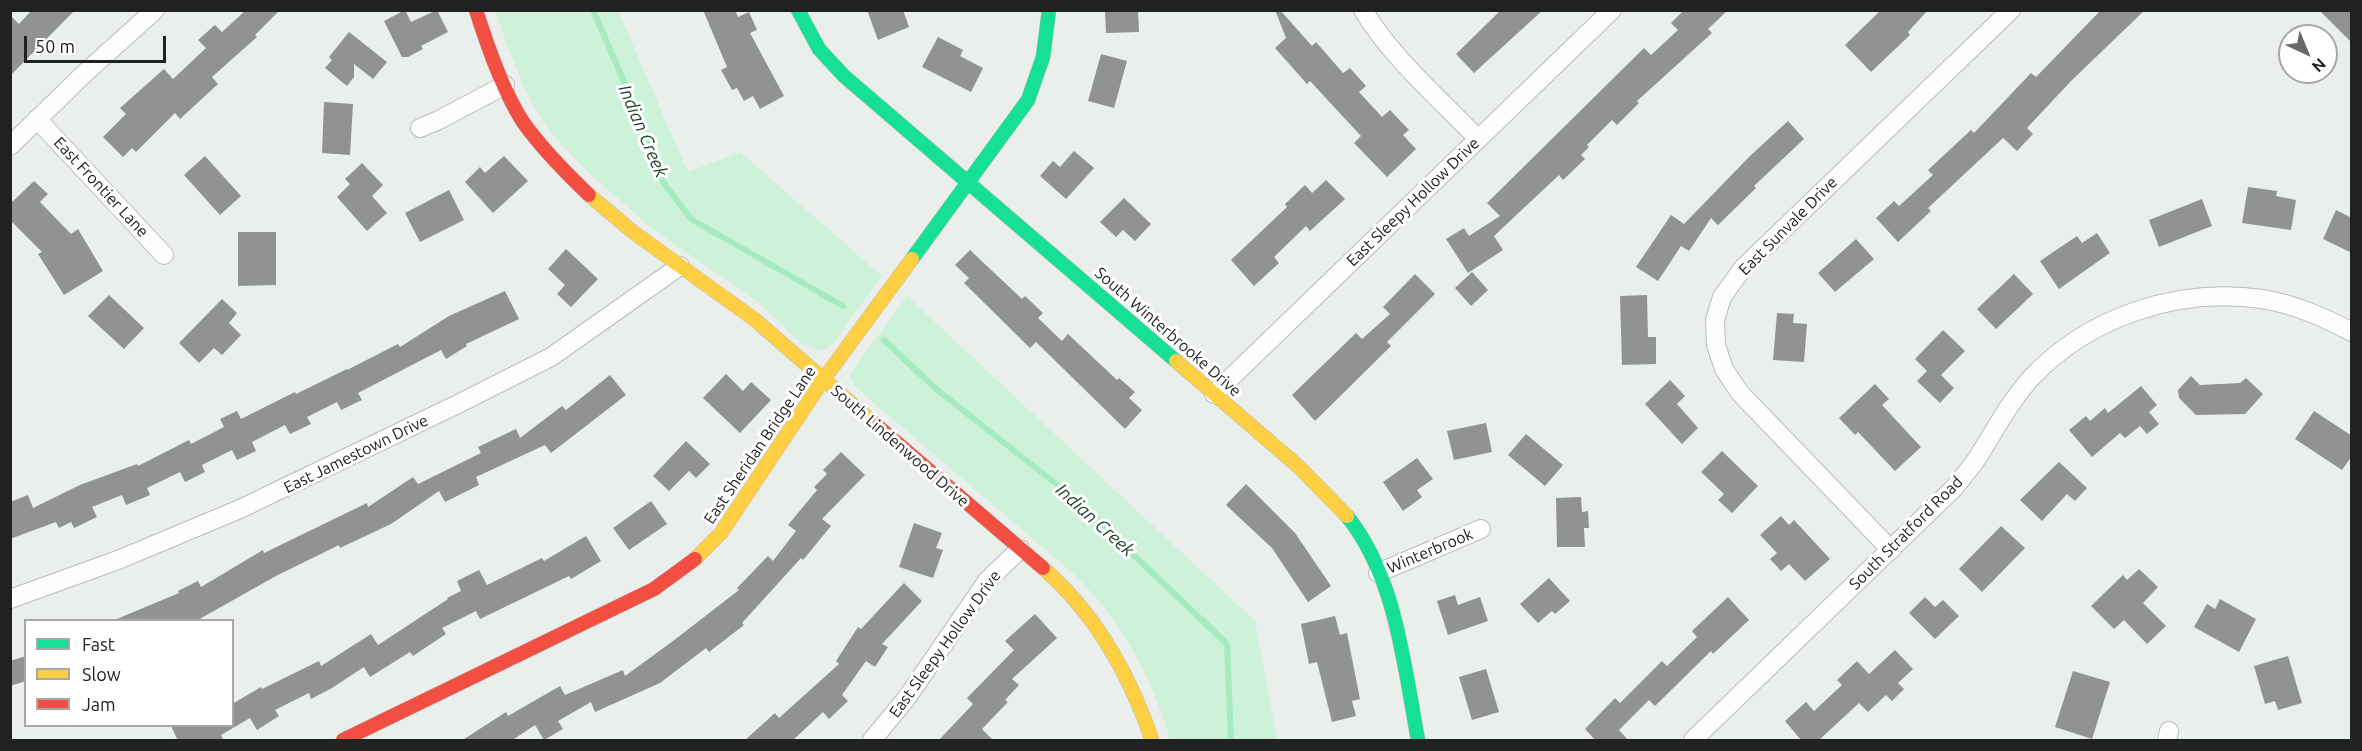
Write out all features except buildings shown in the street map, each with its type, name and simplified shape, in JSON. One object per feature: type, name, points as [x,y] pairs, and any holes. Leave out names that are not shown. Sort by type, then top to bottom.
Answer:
[{"type":"street","points":[[10,146],[155,10]]},
{"type":"street","name":"South Lindenwood Drive","points":[[476,10],[490,54],[522,120],[550,157],[593,199],[633,232],[732,302],[1048,573],[1085,611],[1117,657],[1134,689],[1152,741]]},
{"type":"street","name":"South Winterbrooke Drive","points":[[798,10],[819,49],[844,76],[1299,467],[1329,496],[1364,542],[1389,600],[1418,741]]},
{"type":"street","name":"East Sheridan Bridge Lane","points":[[343,741],[654,589],[690,564],[721,533],[824,380],[1028,100],[1041,69],[1047,40],[1049,10]]},
{"type":"street","points":[[1363,10],[1392,49],[1478,139]]},
{"type":"street","name":"East Sleepy Hollow Drive","points":[[1214,394],[1612,10]]},
{"type":"street","name":"East Sunvale Drive","points":[[1891,550],[1740,393],[1724,369],[1716,345],[1715,320],[1722,297],[1743,268],[2010,10]]},
{"type":"street","points":[[420,128],[505,85]]},
{"type":"street","name":"East Frontier Lane","points":[[38,119],[164,255]]},
{"type":"street","name":"East Jamestown Drive","points":[[10,599],[118,560],[240,509],[458,404],[551,357],[680,266]]},
{"type":"street","name":"South Stratford Road","points":[[1693,741],[1953,489],[1977,458],[1996,425],[2030,379],[2053,357],[2083,336],[2113,320],[2151,306],[2193,298],[2236,297],[2263,300],[2306,311],[2352,332]]},
{"type":"street","name":"Winterbrook","points":[[1378,573],[1481,529]]},
{"type":"street","name":"East Sleepy Hollow Drive","points":[[872,741],[906,699],[987,581],[1020,549]]},
{"type":"green space","points":[[495,11],[618,11],[688,172],[740,152],[882,276],[833,343],[826,349],[817,349],[803,344],[753,298],[648,226],[588,172],[562,145],[539,114],[514,64]]},
{"type":"green space","points":[[907,296],[1255,621],[1277,740],[1170,740],[1145,673],[1134,652],[1092,593],[1076,576],[855,387],[850,378],[852,371]]},
{"type":"waterway","name":"Indian Creek","points":[[593,10],[631,98],[663,182],[691,219],[843,306]]},
{"type":"waterway","name":"Indian Creek","points":[[884,340],[935,388],[1075,499],[1227,644],[1231,740]]},
{"type":"traffic: fast","points":[[798,10],[819,49],[844,76],[1176,361]]},
{"type":"traffic: fast","points":[[912,259],[1028,100],[1043,57],[1049,10]]},
{"type":"traffic: fast","points":[[1347,516],[1364,540],[1387,594],[1396,623],[1418,740]]},
{"type":"traffic: slow","points":[[589,195],[633,232],[754,319],[875,424]]},
{"type":"traffic: slow","points":[[695,559],[721,533],[823,380],[912,259]]},
{"type":"traffic: slow","points":[[1176,361],[1299,467],[1347,516]]},
{"type":"traffic: slow","points":[[1043,568],[1079,605],[1109,647],[1133,692],[1152,740]]},
{"type":"traffic: jam","points":[[476,10],[502,82],[523,122],[554,160],[589,195]]},
{"type":"traffic: jam","points":[[875,424],[1043,568]]},
{"type":"traffic: jam","points":[[343,740],[654,589],[695,559]]}]
